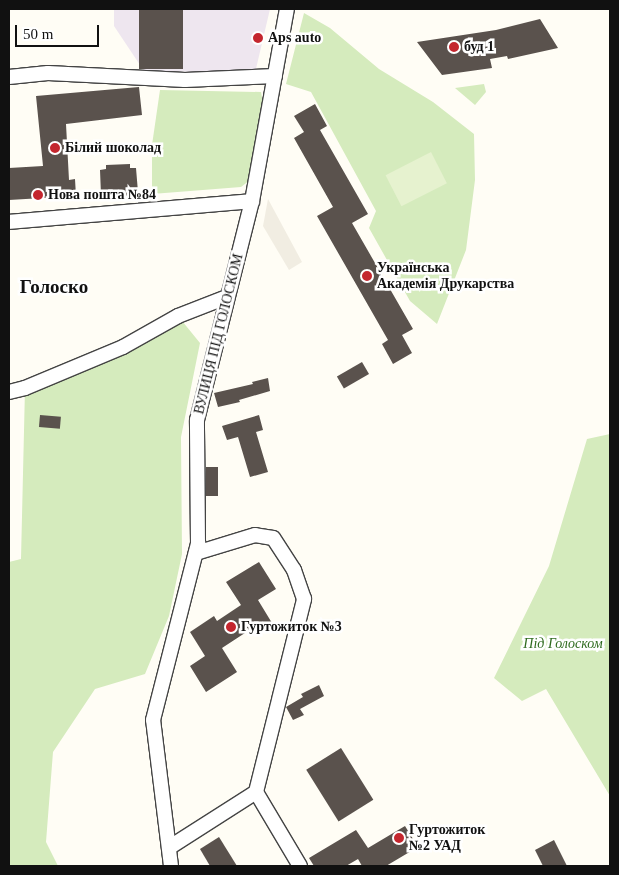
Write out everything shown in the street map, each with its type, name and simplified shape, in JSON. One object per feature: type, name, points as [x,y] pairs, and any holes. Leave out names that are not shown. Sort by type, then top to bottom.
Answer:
[{"type":"street","name":"ВУЛИЦЯ ПІД ГОЛОСКОМ","points":[[171,866],[153,720],[196,553],[197,420],[252,200],[287,9]]},
{"type":"street","points":[[9,77],[48,73],[184,80],[275,76]]},
{"type":"street","points":[[9,222],[252,200]]},
{"type":"street","points":[[9,392],[25,388],[123,347],[178,316],[227,297]]},
{"type":"street","points":[[170,847],[256,792],[304,599],[294,570],[273,538],[255,535],[196,553]]},
{"type":"street","points":[[256,792],[300,866]]},
{"type":"shaded area","points":[[114,9],[270,9],[255,73],[144,71],[114,26]]},
{"type":"shaded area","points":[[268,199],[302,262],[289,270],[263,226]]},
{"type":"green space","points":[[304,13],[330,28],[379,69],[433,102],[474,134],[475,180],[466,250],[437,324],[410,301],[369,228],[376,211],[311,92],[286,84]]},
{"type":"green space","points":[[484,84],[486,92],[475,105],[455,88]]},
{"type":"green space","points":[[160,90],[261,92],[264,108],[250,180],[241,187],[152,194],[152,145]]},
{"type":"green space","points":[[431,152],[447,183],[401,206],[386,175]]},
{"type":"green space","points":[[178,316],[200,343],[181,437],[182,554],[169,616],[145,674],[95,689],[53,752],[46,842],[58,866],[9,866],[9,562],[21,559],[25,388]]},
{"type":"green space","name":"Під Голоском","points":[[610,434],[610,796],[546,689],[522,701],[494,678],[549,566],[587,439]]},
{"type":"building","points":[[139,9],[183,9],[183,69],[139,69]]},
{"type":"building","name":"буд 1","points":[[540,19],[558,48],[508,59],[507,56],[490,59],[492,68],[442,75],[417,42],[496,30]]},
{"type":"building","points":[[139,87],[142,115],[66,124],[69,180],[75,179],[76,196],[9,200],[9,168],[43,166],[36,96]]},
{"type":"building","name":"Українська Академія Друкарства","points":[[315,104],[327,126],[320,130],[368,214],[352,223],[413,329],[402,335],[412,353],[393,364],[382,344],[388,340],[317,216],[333,207],[294,138],[304,132],[294,116]]},
{"type":"building","name":"Білий шоколад","points":[[130,164],[130,168],[136,168],[138,192],[132,193],[132,195],[107,197],[107,194],[101,195],[100,170],[106,169],[106,165]]},
{"type":"building","points":[[362,362],[369,374],[344,389],[337,376]]},
{"type":"building","points":[[268,378],[270,391],[239,400],[240,402],[218,407],[214,393],[253,384],[252,382]]},
{"type":"building","points":[[40,415],[61,417],[60,429],[39,427]]},
{"type":"building","points":[[259,415],[263,430],[256,432],[268,472],[250,477],[238,437],[227,440],[222,426]]},
{"type":"building","points":[[206,467],[218,467],[218,496],[206,496]]},
{"type":"building","name":"Гуртожиток №3","points":[[259,562],[276,589],[258,600],[272,623],[251,636],[248,631],[222,648],[237,672],[206,692],[190,666],[205,656],[190,632],[214,616],[217,621],[241,605],[226,582]]},
{"type":"building","points":[[319,685],[324,696],[300,709],[304,715],[293,720],[286,707],[303,697],[301,694]]},
{"type":"building","points":[[341,748],[373,800],[339,821],[306,770]]},
{"type":"building","name":"Гуртожиток №2 УАД","points":[[405,826],[418,847],[386,866],[362,866],[358,859],[346,866],[314,866],[309,858],[356,830],[368,848]]},
{"type":"building","points":[[219,837],[237,866],[210,866],[200,849]]},
{"type":"building","points":[[554,840],[567,866],[543,866],[535,850]]},
{"type":"place","name":"Aps auto","points":[[258,38]]},
{"type":"place","name":"буд 1","points":[[454,47]]},
{"type":"place","name":"Білий шоколад","points":[[55,148]]},
{"type":"place","name":"Нова пошта №84","points":[[38,195]]},
{"type":"place","name":"Українська Академія Друкарства","points":[[367,276]]},
{"type":"place","name":"Гуртожиток №3","points":[[231,627]]},
{"type":"place","name":"Гуртожиток №2 УАД","points":[[399,838]]},
{"type":"district","name":"Голоско","points":[[54,287]]}]
